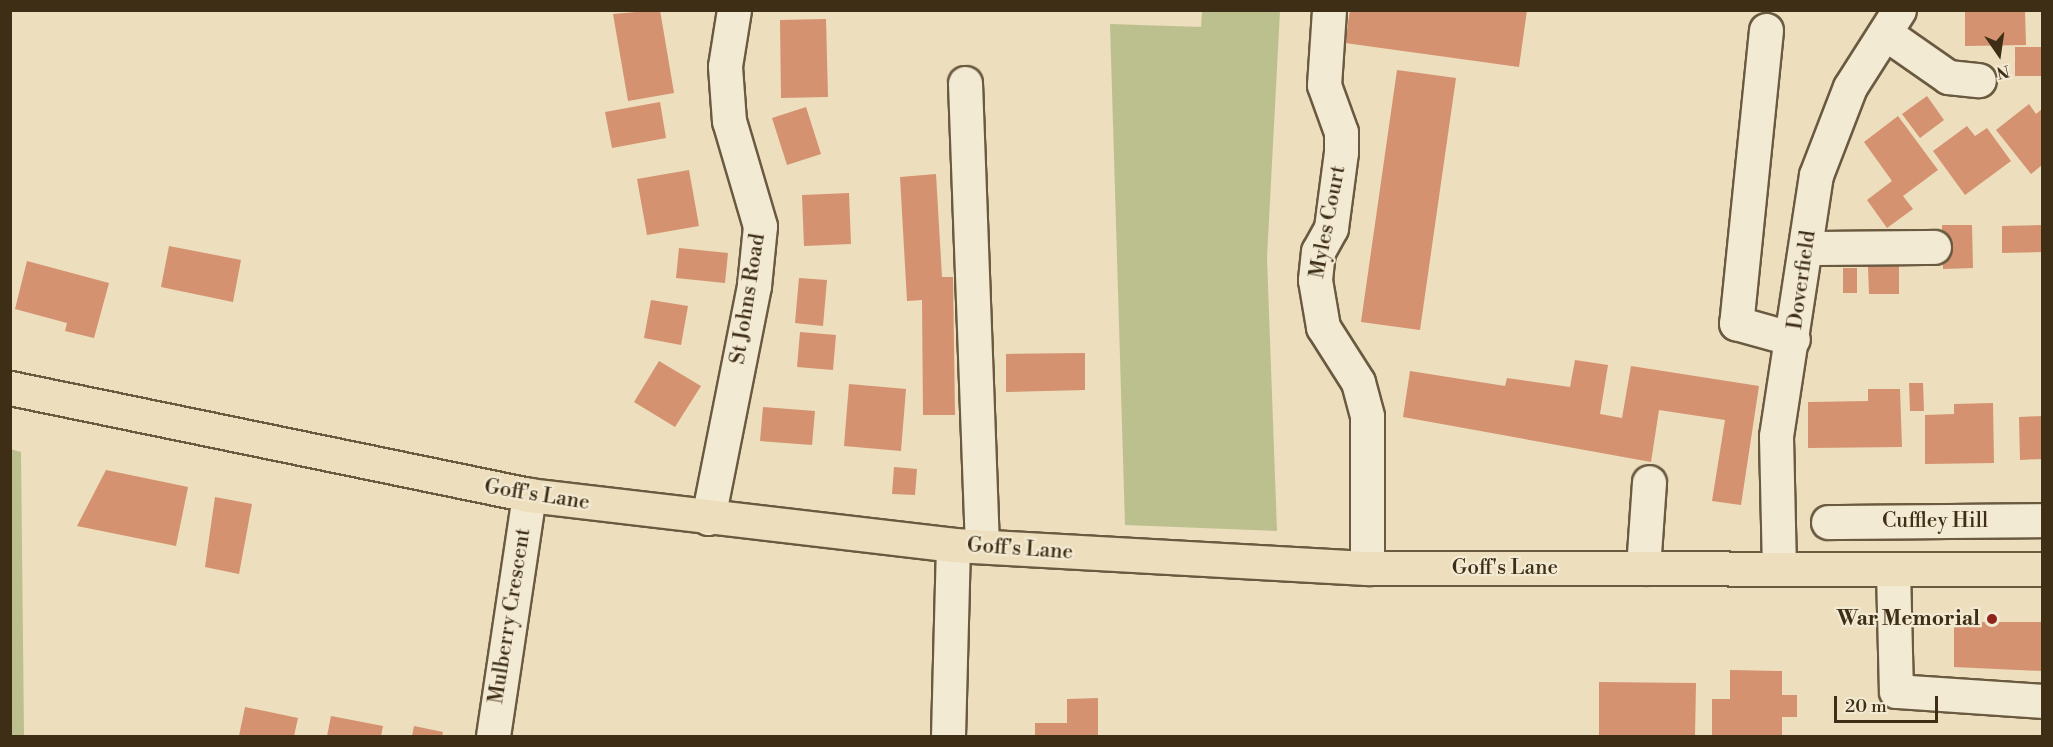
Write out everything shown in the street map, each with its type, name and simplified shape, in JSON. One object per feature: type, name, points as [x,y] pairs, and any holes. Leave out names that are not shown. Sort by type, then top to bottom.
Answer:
[{"type":"main road","name":"Goff's Lane","points":[[10,388],[529,495],[708,518],[968,546],[1367,568],[2043,569]]},
{"type":"street","name":"St Johns Road","points":[[708,518],[754,285],[760,226],[729,120],[725,66],[734,10]]},
{"type":"street","name":"Myles Court","points":[[1329,10],[1324,86],[1341,132],[1341,152],[1330,228],[1318,251],[1315,280],[1323,327],[1358,382],[1366,416],[1367,568]]},
{"type":"street","points":[[1892,22],[1948,77],[1979,81]]},
{"type":"street","name":"Doverfield","points":[[1779,569],[1776,436],[1807,248],[1816,175],[1828,133],[1892,22]]},
{"type":"street","points":[[1766,30],[1736,323],[1793,339]]},
{"type":"street","points":[[948,736],[968,546],[965,83]]},
{"type":"street","points":[[1807,248],[1934,247]]},
{"type":"street","points":[[1643,568],[1649,482]]},
{"type":"street","name":"Mulberry Crescent","points":[[493,736],[529,495]]},
{"type":"street","name":"Cuffley Hill","points":[[1828,522],[2043,520]]},
{"type":"street","points":[[1893,570],[1896,691],[2043,701]]},
{"type":"green space","points":[[1202,11],[1280,11],[1267,258],[1277,531],[1125,525],[1110,24],[1201,27]]},
{"type":"green space","points":[[10,449],[21,452],[24,736],[10,736]]},
{"type":"building","points":[[660,10],[674,93],[628,101],[613,14]]},
{"type":"building","points":[[1350,10],[1527,10],[1519,67],[1345,43]]},
{"type":"building","points":[[1965,10],[2025,10],[2026,45],[1965,46]]},
{"type":"building","points":[[826,19],[828,97],[781,98],[780,20]]},
{"type":"building","points":[[2015,47],[2042,47],[2042,76],[2015,76]]},
{"type":"building","points":[[1397,70],[1456,78],[1420,330],[1361,322]]},
{"type":"building","points":[[1927,96],[1944,120],[1920,138],[1902,114]]},
{"type":"building","points":[[660,102],[666,138],[612,148],[605,112]]},
{"type":"building","points":[[2029,104],[2036,114],[2042,109],[2042,165],[2031,174],[1996,130]]},
{"type":"building","points":[[806,107],[821,154],[787,165],[772,118]]},
{"type":"building","points":[[1898,116],[1938,170],[1903,196],[1913,209],[1887,228],[1867,200],[1892,181],[1864,142]]},
{"type":"building","points":[[1967,126],[1975,136],[1987,128],[2011,161],[1965,195],[1933,151]]},
{"type":"building","points":[[689,170],[699,226],[647,235],[637,179]]},
{"type":"building","points":[[936,174],[942,277],[953,277],[955,415],[923,415],[922,300],[907,301],[900,177]]},
{"type":"building","points":[[849,193],[851,244],[804,246],[802,195]]},
{"type":"building","points":[[1942,225],[1972,225],[1973,268],[1943,269]]},
{"type":"building","points":[[2042,225],[2042,252],[2002,253],[2002,226]]},
{"type":"building","points":[[169,246],[241,260],[233,302],[161,287]]},
{"type":"building","points":[[679,248],[728,253],[725,283],[676,278]]},
{"type":"building","points":[[27,261],[109,283],[94,338],[65,331],[67,323],[15,309]]},
{"type":"building","points":[[1899,266],[1899,294],[1869,294],[1868,267]]},
{"type":"building","points":[[1843,268],[1857,268],[1857,293],[1843,293]]},
{"type":"building","points":[[799,278],[827,280],[823,326],[795,323]]},
{"type":"building","points":[[651,300],[688,306],[681,345],[644,338]]},
{"type":"building","points":[[800,332],[836,335],[833,370],[797,367]]},
{"type":"building","points":[[1085,353],[1085,390],[1006,392],[1006,354]]},
{"type":"building","points":[[1575,360],[1608,365],[1600,414],[1622,418],[1631,366],[1759,386],[1741,505],[1712,501],[1725,420],[1659,410],[1651,462],[1403,417],[1410,371],[1505,386],[1507,378],[1570,387]]},
{"type":"building","points":[[659,361],[701,386],[675,427],[634,402]]},
{"type":"building","points":[[1909,383],[1923,383],[1924,411],[1910,411]]},
{"type":"building","points":[[849,384],[906,389],[901,451],[844,446]]},
{"type":"building","points":[[1868,389],[1900,389],[1902,447],[1808,448],[1808,402],[1868,401]]},
{"type":"building","points":[[1993,403],[1994,463],[1925,464],[1925,415],[1954,414],[1954,404]]},
{"type":"building","points":[[763,407],[815,411],[812,445],[760,441]]},
{"type":"building","points":[[2042,416],[2042,459],[2020,460],[2019,417]]},
{"type":"building","points":[[894,467],[917,469],[915,495],[892,494]]},
{"type":"building","points":[[106,470],[188,487],[176,546],[77,526]]},
{"type":"building","points":[[215,497],[252,504],[239,574],[205,567]]},
{"type":"building","points":[[1954,622],[2042,622],[2042,671],[1954,667]]},
{"type":"building","points":[[1730,670],[1782,671],[1782,695],[1797,695],[1797,717],[1782,717],[1782,736],[1712,736],[1712,699],[1730,699]]},
{"type":"building","points":[[1599,682],[1696,683],[1695,736],[1599,736]]},
{"type":"building","points":[[1098,698],[1098,736],[1035,736],[1035,723],[1067,723],[1067,699]]},
{"type":"building","points":[[245,707],[298,718],[294,736],[239,736]]},
{"type":"building","points":[[331,716],[383,726],[381,736],[327,736]]},
{"type":"building","points":[[414,726],[443,732],[442,736],[412,736]]},
{"type":"place","name":"War Memorial","points":[[1992,619]]}]
